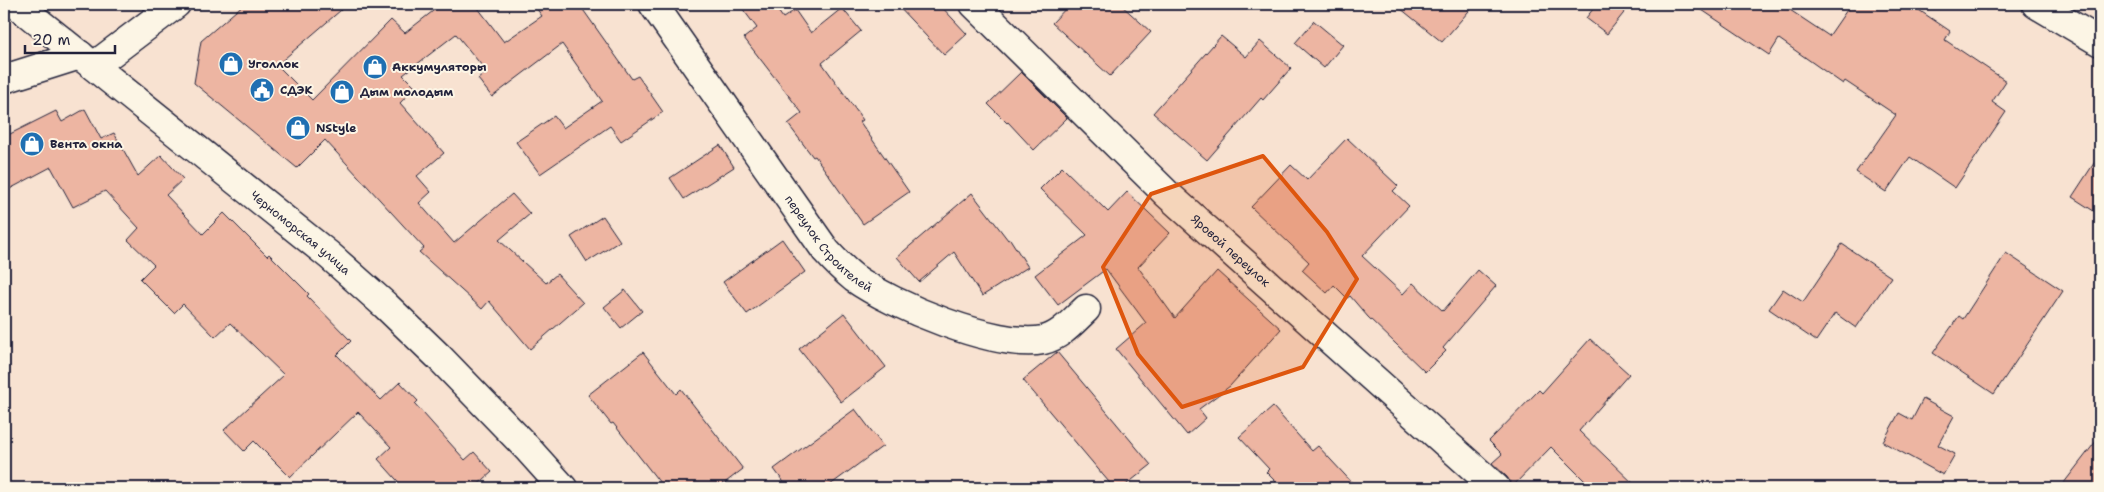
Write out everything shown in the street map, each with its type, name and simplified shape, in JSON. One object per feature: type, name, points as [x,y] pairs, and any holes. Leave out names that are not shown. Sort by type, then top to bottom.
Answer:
[{"type":"street","name":"Черноморская улица","points":[[16,4],[330,256],[385,305],[507,427],[563,488]]},
{"type":"street","points":[[4,79],[87,61],[176,4]]},
{"type":"street","name":"переулок Строителей","points":[[653,4],[826,252],[854,278],[895,301],[961,328],[1019,340],[1043,340],[1059,334],[1086,309]]},
{"type":"street","name":"Яровой переулок","points":[[974,4],[1167,194],[1496,488]]},
{"type":"street","points":[[2036,4],[2100,42]]},
{"type":"highlighted area","points":[[1263,156],[1327,232],[1357,279],[1303,367],[1182,407],[1138,354],[1103,267],[1151,194]]},
{"type":"building","points":[[244,4],[348,4],[277,65],[312,100],[391,20],[405,33],[442,4],[475,4],[504,42],[542,16],[533,4],[579,4],[632,79],[638,76],[663,112],[621,141],[610,126],[540,174],[516,142],[554,116],[563,128],[602,101],[562,44],[492,97],[478,79],[487,72],[456,34],[403,75],[415,87],[400,103],[444,153],[417,176],[431,192],[419,203],[454,243],[512,194],[530,214],[499,240],[546,283],[557,274],[583,303],[530,349],[489,301],[482,309],[419,252],[424,248],[325,140],[297,168],[194,83],[201,41]]},
{"type":"building","points":[[739,4],[773,4],[783,18],[795,10],[811,33],[842,8],[861,31],[822,63],[863,120],[860,122],[909,192],[863,224],[815,156],[813,157],[788,124],[802,113],[744,38],[757,28]]},
{"type":"building","points":[[896,4],[939,4],[967,34],[944,55]]},
{"type":"building","points":[[1070,4],[1120,4],[1151,32],[1110,76],[1052,23]]},
{"type":"building","points":[[1395,4],[1475,4],[1442,42]]},
{"type":"building","points":[[1597,4],[1631,4],[1607,34],[1586,18]]},
{"type":"building","points":[[1693,4],[1781,4],[1829,36],[1851,4],[1910,4],[1950,31],[1945,40],[2006,81],[1992,102],[2006,112],[1955,188],[1910,157],[1886,192],[1856,172],[1896,115],[1845,81],[1843,84],[1779,39],[1769,55]]},
{"type":"building","points":[[1314,21],[1343,45],[1324,68],[1295,43]]},
{"type":"building","points":[[1221,36],[1246,57],[1260,41],[1291,68],[1263,100],[1261,98],[1207,160],[1153,113]]},
{"type":"building","points":[[1021,72],[1067,118],[1034,150],[988,104]]},
{"type":"building","points":[[85,109],[101,139],[114,133],[138,176],[161,155],[183,179],[166,195],[203,234],[224,213],[267,256],[269,254],[309,294],[307,296],[351,341],[337,355],[381,400],[400,382],[418,401],[415,404],[465,460],[474,452],[492,472],[474,488],[404,488],[378,459],[391,447],[358,412],[290,477],[254,441],[244,451],[224,430],[284,375],[230,323],[215,337],[183,304],[174,313],[140,279],[154,265],[128,240],[139,228],[105,191],[73,207],[51,167],[4,192],[4,137],[56,111],[62,122]]},
{"type":"building","points":[[1347,138],[1398,186],[1393,191],[1409,206],[1362,256],[1403,294],[1413,283],[1443,311],[1478,270],[1496,286],[1443,348],[1446,351],[1425,372],[1368,317],[1350,296],[1347,298],[1334,285],[1327,293],[1302,270],[1309,262],[1251,207],[1291,165],[1307,180]]},
{"type":"building","points":[[720,145],[734,167],[684,199],[670,178]]},
{"type":"building","points":[[2100,154],[2100,215],[2072,197]]},
{"type":"building","points":[[1062,167],[1108,212],[1127,192],[1170,233],[1138,267],[1175,318],[1217,271],[1281,329],[1230,386],[1199,409],[1206,418],[1187,435],[1116,349],[1146,323],[1106,269],[1058,305],[1035,275],[1087,235],[1040,189]]},
{"type":"building","points":[[972,193],[1008,240],[1010,239],[1028,267],[982,296],[954,252],[919,282],[897,257]]},
{"type":"building","points":[[603,216],[620,241],[587,262],[571,237]]},
{"type":"building","points":[[782,239],[805,272],[747,314],[723,282]]},
{"type":"building","points":[[1842,244],[1891,277],[1856,328],[1835,313],[1816,341],[1769,309],[1783,289],[1803,302]]},
{"type":"building","points":[[2006,253],[2063,291],[1994,394],[1933,353],[1959,316],[1963,319]]},
{"type":"building","points":[[625,290],[642,311],[621,328],[604,307]]},
{"type":"building","points":[[844,313],[886,367],[841,402],[799,349]]},
{"type":"building","points":[[1590,339],[1629,374],[1579,431],[1638,488],[1592,488],[1551,447],[1511,488],[1511,483],[1507,477],[1492,463],[1502,454],[1489,441],[1539,390],[1542,393]]},
{"type":"building","points":[[643,352],[676,394],[681,389],[743,469],[718,488],[664,488],[613,423],[611,424],[588,395]]},
{"type":"building","points":[[1057,352],[1151,465],[1122,488],[1114,488],[1023,380]]},
{"type":"building","points":[[1923,399],[1954,416],[1938,445],[1955,454],[1943,475],[1883,442],[1899,413],[1912,420]]},
{"type":"building","points":[[1273,407],[1312,451],[1318,446],[1357,488],[1282,488],[1266,472],[1269,469],[1239,437]]},
{"type":"building","points":[[855,409],[883,446],[826,488],[788,488],[774,469]]},
{"type":"building","points":[[2100,436],[2100,488],[2060,488]]},
{"type":"place","name":"Уголлок","points":[[231,64]]},
{"type":"place","name":"Аккумуляторы","points":[[375,67]]},
{"type":"place","name":"СДЭК","points":[[262,90]]},
{"type":"place","name":"Дым молодым","points":[[342,92]]},
{"type":"place","name":"NStyle","points":[[298,128]]},
{"type":"place","name":"Вента окна","points":[[32,144]]}]
